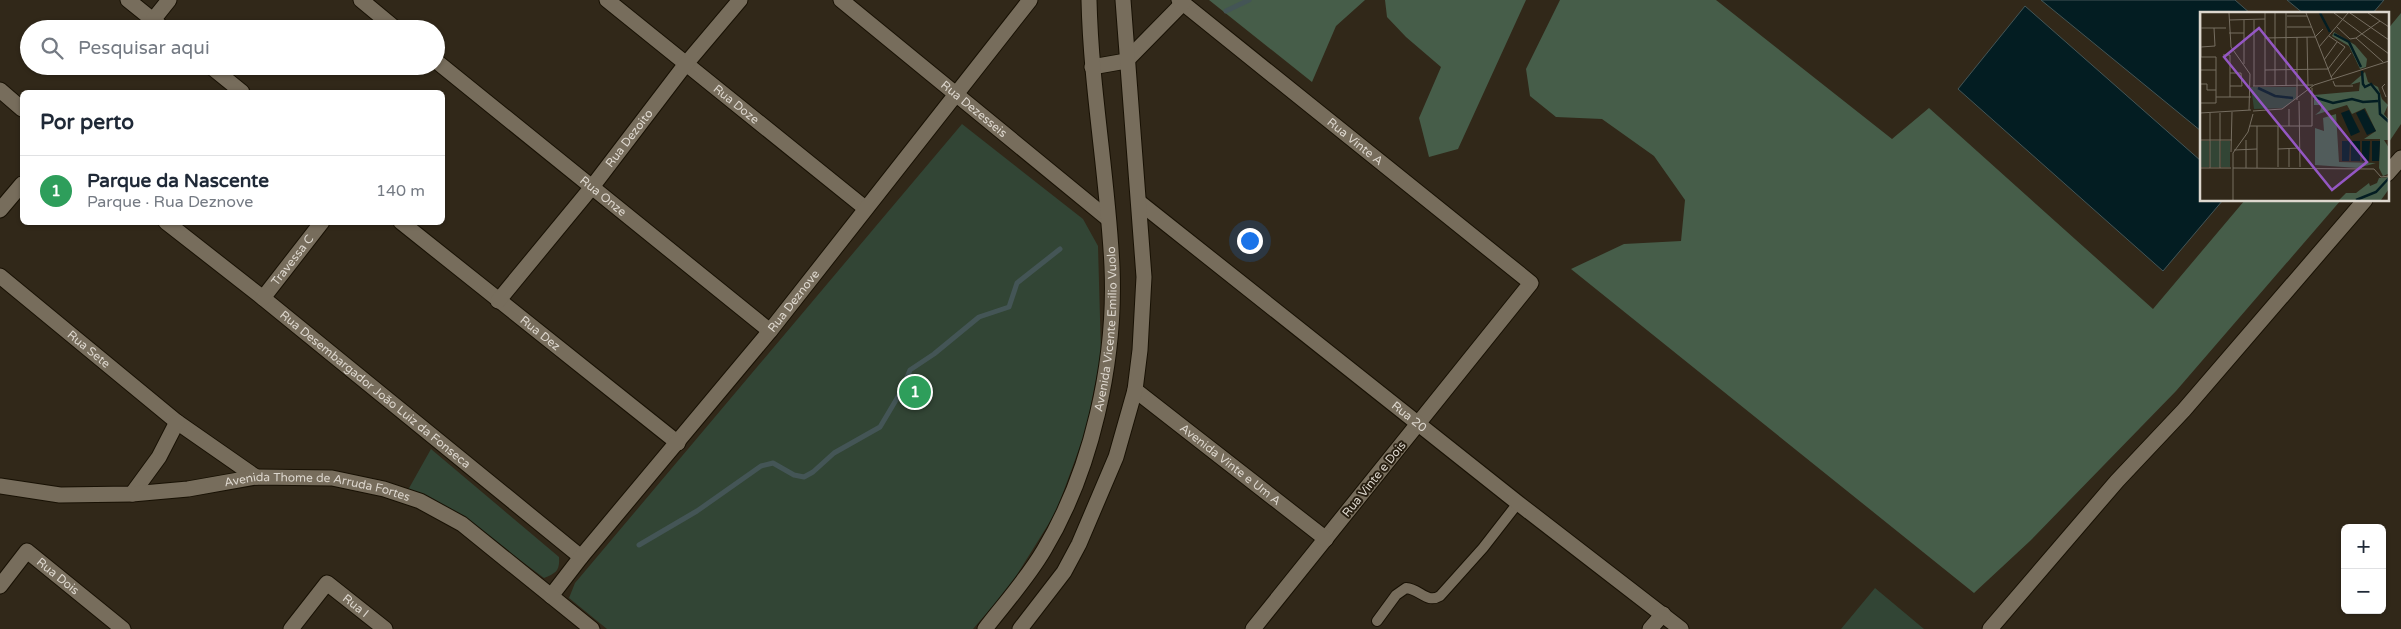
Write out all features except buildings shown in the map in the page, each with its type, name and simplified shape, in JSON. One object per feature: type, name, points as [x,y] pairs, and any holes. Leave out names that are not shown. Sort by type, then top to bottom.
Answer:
[{"type":"street","points":[[128,0],[153,20]]},
{"type":"street","points":[[160,20],[169,0]]},
{"type":"street","points":[[361,0],[385,20]]},
{"type":"street","name":"Rua Doze","points":[[607,0],[685,65],[865,208]]},
{"type":"street","name":"Rua Dezoito","points":[[498,301],[592,187],[685,65],[740,0]]},
{"type":"street","name":"Rua Dezesseis","points":[[841,0],[1107,218]]},
{"type":"street","name":"Rua Deznove","points":[[551,596],[581,557],[770,331],[1030,0]]},
{"type":"street","name":"Avenida Vicente Emilio Vuolo","points":[[985,629],[1024,580],[1044,550],[1063,514],[1081,469],[1100,406],[1112,334],[1112,267],[1092,67],[1089,0]]},
{"type":"street","points":[[1020,629],[1064,572],[1079,544],[1116,457],[1135,390],[1140,350],[1144,277],[1126,61],[1123,0]]},
{"type":"street","points":[[1092,67],[1126,61],[1181,2]]},
{"type":"street","name":"Rua Vinte A","points":[[1181,2],[1531,282]]},
{"type":"street","name":"Rua Onze","points":[[445,68],[770,331]]},
{"type":"street","points":[[221,75],[240,90]]},
{"type":"street","points":[[0,90],[20,107]]},
{"type":"street","points":[[2388,173],[2401,158]]},
{"type":"street","points":[[0,210],[20,186]]},
{"type":"street","points":[[1990,629],[2117,482],[2184,410],[2364,201]]},
{"type":"street","name":"Rua 20","points":[[1139,202],[1518,503],[1681,629]]},
{"type":"street","name":"Rua Desembargador João Luiz da Fonseca","points":[[170,225],[581,557]]},
{"type":"street","name":"Travessa C","points":[[262,298],[320,225]]},
{"type":"street","name":"Rua Dez","points":[[405,225],[678,443]]},
{"type":"street","name":"Rua Sete","points":[[0,276],[177,422],[256,477]]},
{"type":"street","name":"Rua Vinte e Dois","points":[[1253,629],[1531,282]]},
{"type":"street","name":"Avenida Vinte e Um A","points":[[1135,390],[1326,538]]},
{"type":"street","points":[[132,494],[159,457],[177,422]]},
{"type":"street","name":"Avenida Thome de Arruda Fortes","points":[[0,486],[60,495],[132,494],[188,489],[256,477],[332,478],[384,489],[420,501],[462,524],[592,629]]},
{"type":"street","name":"Rua Dois","points":[[0,586],[27,551],[123,629]]},
{"type":"street","name":"Rua I","points":[[291,629],[327,583],[385,629]]},
{"type":"street","points":[[1650,629],[1662,614]]},
{"type":"lane","points":[[1377,621],[1396,595],[1406,588],[1415,588],[1428,598],[1435,599],[1440,596],[1483,548],[1518,503]]},
{"type":"green space","points":[[1209,0],[1365,0],[1336,26],[1312,82]]},
{"type":"green space","points":[[1385,0],[1526,0],[1458,149],[1429,157],[1419,118],[1441,67],[1406,37],[1387,17]]},
{"type":"green space","points":[[1560,0],[1716,0],[1892,139],[1929,108],[2153,309],[2244,201],[2340,201],[2176,391],[2030,541],[1974,593],[1571,269],[1624,244],[1681,241],[1685,200],[1654,156],[1602,119],[1556,117],[1530,96],[1526,69]]},
{"type":"green space","points":[[2401,13],[2401,124],[2388,144],[2388,29]]},
{"type":"green space","points":[[962,124],[1083,219],[1098,246],[1101,354],[1086,430],[1056,512],[1010,586],[973,629],[607,629],[569,598],[575,583]]},
{"type":"green space","points":[[431,449],[559,557],[558,568],[552,575],[544,578],[461,516],[408,490]]},
{"type":"green space","points":[[1875,588],[1924,629],[1841,629]]},
{"type":"water","points":[[2041,0],[2235,0],[2249,12],[2200,12],[2200,130]]},
{"type":"water","points":[[2287,0],[2384,0],[2374,12],[2302,12]]},
{"type":"water","points":[[2025,6],[2200,160],[2200,201],[2222,201],[2163,271],[1958,89]]},
{"type":"waterway","points":[[1226,11],[1249,0]]},
{"type":"waterway","points":[[639,545],[697,511],[761,466],[773,463],[794,475],[804,477],[813,472],[834,453],[880,427],[902,390],[910,370],[934,354],[979,317],[1009,307],[1017,283],[1060,249]]},
{"type":"place","name":"Parque da Nascente","points":[[915,392]]}]
